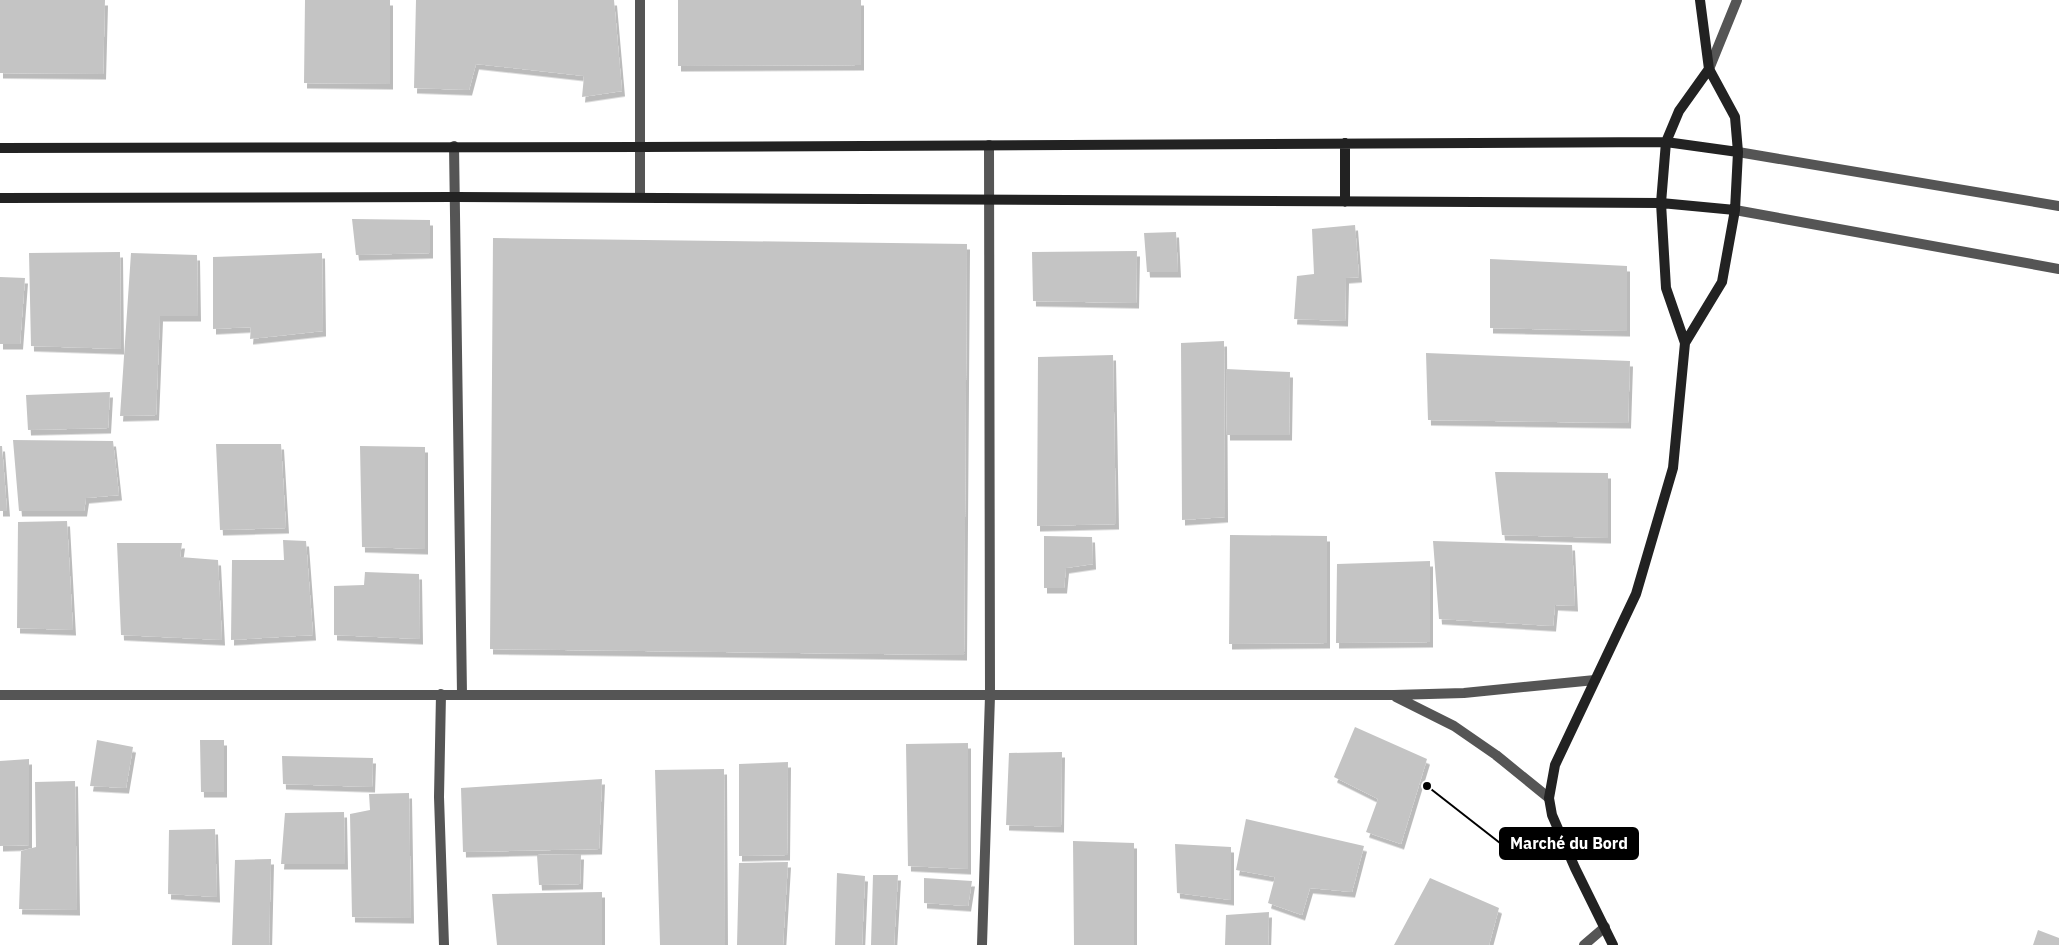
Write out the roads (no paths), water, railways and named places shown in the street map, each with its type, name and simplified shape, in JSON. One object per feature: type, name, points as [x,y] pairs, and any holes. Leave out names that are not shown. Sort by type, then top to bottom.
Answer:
[{"type":"street","points":[[640,0],[640,198]]},
{"type":"street","points":[[1685,343],[1722,282],[1735,210],[1738,152],[1735,116],[1709,69],[1700,0]]},
{"type":"street","points":[[1613,945],[1574,868],[1552,815],[1549,798],[1555,765],[1636,594],[1673,468],[1685,343],[1666,288],[1661,203],[1666,142],[1679,111],[1709,69],[1737,0]]},
{"type":"street","points":[[0,148],[1666,142],[1738,152],[2059,206]]},
{"type":"street","points":[[1345,143],[1345,202]]},
{"type":"street","points":[[982,945],[990,696],[989,145]]},
{"type":"street","points":[[454,146],[462,694]]},
{"type":"street","points":[[0,198],[455,197],[1661,203],[1735,210],[2059,269]]},
{"type":"street","points":[[0,695],[1394,695],[1464,693],[1596,680]]},
{"type":"street","points":[[441,694],[439,797],[444,945]]},
{"type":"street","points":[[1394,695],[1454,726],[1496,755],[1549,798]]},
{"type":"street","points":[[1584,945],[1605,927]]},
{"type":"place","name":"Marché du Bord","points":[[1427,786]]}]
